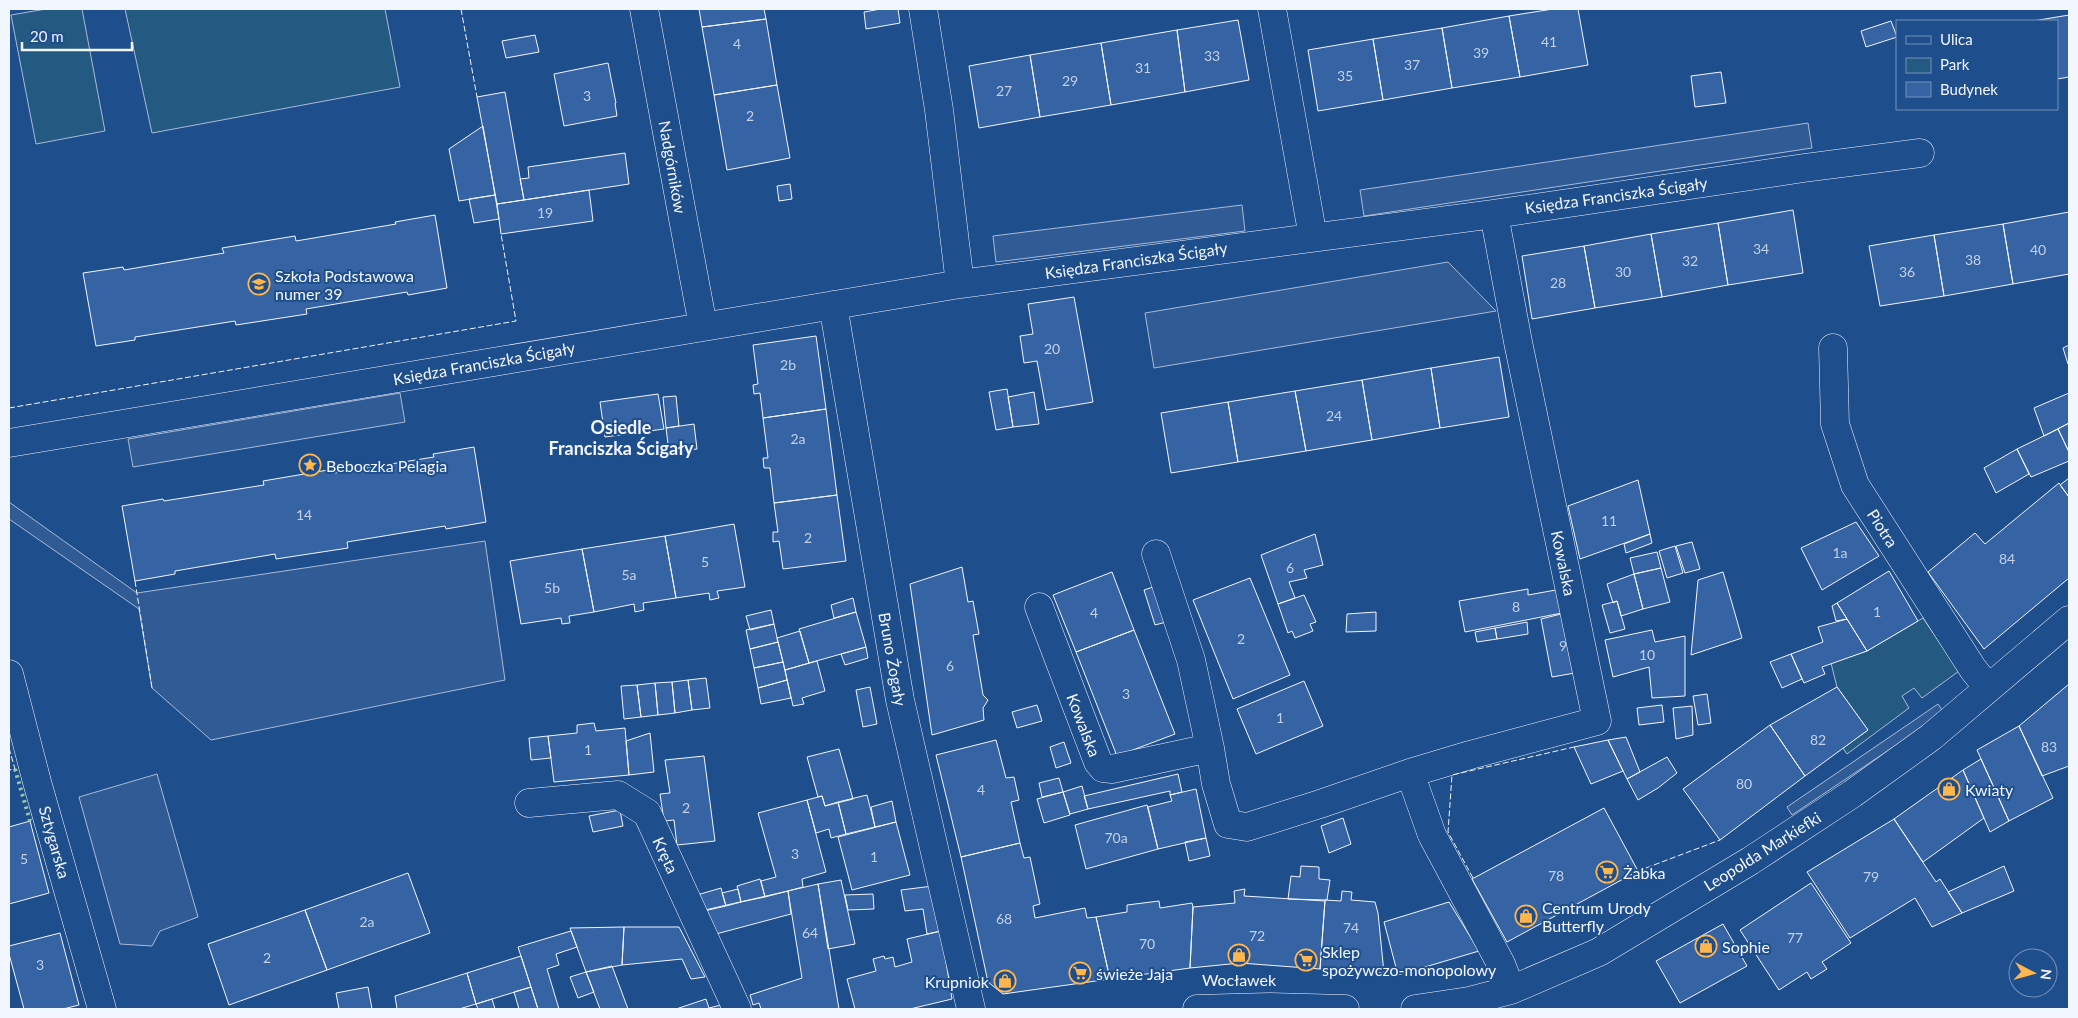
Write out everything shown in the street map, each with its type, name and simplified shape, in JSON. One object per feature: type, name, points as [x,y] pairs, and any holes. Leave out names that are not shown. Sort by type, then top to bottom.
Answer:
[{"type":"street","name":"Nadgórników","points":[[644,9],[704,326]]},
{"type":"street","points":[[923,9],[939,110],[960,284]]},
{"type":"street","points":[[1272,9],[1312,237]]},
{"type":"street","name":"Księdza Franciszka Ścigały","points":[[9,443],[960,284],[1494,214],[1920,152]]},
{"type":"street","name":"Kowalska","points":[[1156,554],[1191,660],[1216,784],[1228,824],[1247,827],[1410,773],[1597,721],[1518,342],[1494,214]]},
{"type":"street","name":"Bruno Żogały","points":[[833,305],[900,700],[972,1009]]},
{"type":"street","name":"Piotra","points":[[1833,348],[1835,424],[1855,485],[1988,688]]},
{"type":"street","name":"Kowalska","points":[[1039,607],[1098,762],[1103,768],[1112,769],[1210,748]]},
{"type":"street","name":"Leopolda Markiefki","points":[[1415,1009],[1469,1001],[1511,990],[1599,952],[1750,861],[1852,794],[1923,742],[2069,620]]},
{"type":"street","name":"Sztygarska","points":[[9,674],[37,782],[102,1009]]},
{"type":"street","points":[[1410,773],[1432,836],[1501,964],[1511,990]]},
{"type":"street","name":"Kręta","points":[[529,803],[618,795],[647,813],[737,1009]]},
{"type":"street","points":[[1204,1009],[1345,1009]]},
{"type":"green space","points":[[46,9],[82,9],[105,131],[36,144],[11,15]]},
{"type":"green space","points":[[125,9],[385,9],[400,87],[152,133]]},
{"type":"green space","points":[[1923,618],[1959,671],[1922,698],[1914,688],[1902,696],[1909,708],[1847,754],[1843,748],[1868,730],[1837,687],[1831,663],[1867,651]]},
{"type":"shaded area","points":[[1808,123],[1812,148],[1364,216],[1360,190]]},
{"type":"shaded area","points":[[1242,205],[1245,231],[996,262],[993,236]]},
{"type":"shaded area","points":[[1448,262],[1496,311],[1154,368],[1145,313]]},
{"type":"shaded area","points":[[400,393],[405,422],[133,467],[128,439]]},
{"type":"shaded area","points":[[9,502],[137,593],[485,541],[505,680],[211,740],[152,688],[139,609],[9,519]]},
{"type":"shaded area","points":[[1938,704],[1944,713],[1792,815],[1787,807]]},
{"type":"shaded area","points":[[157,774],[198,917],[160,931],[152,946],[120,944],[79,797]]},
{"type":"building","points":[[699,9],[764,9],[766,19],[702,27]]},
{"type":"building","points":[[898,9],[900,23],[866,29],[864,12]]},
{"type":"building","points":[[1553,9],[1578,9],[1588,65],[1520,77],[1509,16]]},
{"type":"building","points":[[2069,15],[2069,77],[2058,79],[2058,20],[2039,20]]},
{"type":"building","points":[[1509,16],[1520,77],[1452,88],[1442,28]]},
{"type":"building","points":[[766,19],[777,85],[714,95],[702,27]]},
{"type":"building","points":[[1238,20],[1249,80],[1185,92],[1177,30]]},
{"type":"building","points":[[1891,21],[1896,37],[1866,47],[1861,31]]},
{"type":"building","points":[[1442,28],[1452,88],[1383,100],[1373,39]]},
{"type":"building","points":[[1177,30],[1185,92],[1111,105],[1101,43]]},
{"type":"building","points":[[535,35],[539,52],[506,58],[502,41]]},
{"type":"building","points":[[1373,39],[1383,100],[1318,111],[1308,50]]},
{"type":"building","points":[[1101,43],[1111,105],[1040,117],[1030,55]]},
{"type":"building","points":[[1030,55],[1040,117],[979,128],[969,66]]},
{"type":"building","points":[[608,63],[617,116],[564,126],[554,74]]},
{"type":"building","points":[[1721,72],[1726,103],[1695,107],[1691,76]]},
{"type":"building","points":[[777,85],[790,158],[727,170],[714,95]]},
{"type":"building","points":[[505,92],[524,200],[497,204],[477,97]]},
{"type":"building","points":[[483,126],[495,195],[459,201],[449,149]]},
{"type":"building","points":[[625,153],[629,184],[524,200],[520,179],[529,178],[528,167]]},
{"type":"building","points":[[790,184],[792,199],[779,201],[777,186]]},
{"type":"building","points":[[589,190],[593,221],[501,234],[497,204]]},
{"type":"building","points":[[495,195],[499,219],[474,223],[469,199]]},
{"type":"building","points":[[1793,210],[1803,273],[1728,285],[1718,223]]},
{"type":"building","points":[[2069,212],[2069,274],[2013,284],[2003,224]]},
{"type":"building","points":[[435,215],[447,288],[408,295],[407,292],[306,309],[307,314],[236,325],[235,321],[135,337],[135,340],[96,346],[83,273],[123,267],[124,270],[224,253],[222,248],[295,236],[296,241],[396,224],[395,222]]},
{"type":"building","points":[[1718,223],[1728,285],[1662,297],[1651,234]]},
{"type":"building","points":[[2003,224],[2013,284],[1944,296],[1934,235]]},
{"type":"building","points":[[1651,234],[1662,297],[1595,308],[1584,246]]},
{"type":"building","points":[[1934,235],[1944,296],[1880,306],[1869,246]]},
{"type":"building","points":[[1584,246],[1595,308],[1532,319],[1522,256]]},
{"type":"building","points":[[1074,297],[1093,402],[1046,410],[1037,361],[1024,363],[1020,336],[1033,334],[1028,304]]},
{"type":"building","points":[[816,336],[826,409],[763,418],[760,393],[754,394],[753,385],[758,384],[753,345]]},
{"type":"building","points":[[2069,345],[2069,364],[2068,364],[2063,348]]},
{"type":"building","points":[[1499,357],[1509,417],[1440,428],[1431,368]]},
{"type":"building","points":[[1431,368],[1440,428],[1372,440],[1362,380]]},
{"type":"building","points":[[1362,380],[1372,440],[1306,451],[1295,391]]},
{"type":"building","points":[[1007,389],[1013,427],[996,430],[989,392]]},
{"type":"building","points":[[1295,391],[1306,451],[1238,462],[1228,402]]},
{"type":"building","points":[[1034,392],[1039,424],[1013,427],[1008,397]]},
{"type":"building","points":[[2069,393],[2069,423],[2044,436],[2034,408]]},
{"type":"building","points":[[658,394],[664,429],[605,437],[600,402]]},
{"type":"building","points":[[676,396],[679,426],[666,428],[663,397]]},
{"type":"building","points":[[1228,402],[1238,462],[1171,473],[1161,413]]},
{"type":"building","points":[[826,409],[837,495],[774,503],[770,468],[764,468],[763,458],[768,458],[763,418]]},
{"type":"building","points":[[2069,423],[2069,452],[2058,429]]},
{"type":"building","points":[[694,424],[697,449],[669,452],[666,428]]},
{"type":"building","points":[[2058,429],[2069,452],[2069,461],[2031,477],[2017,449]]},
{"type":"building","points":[[474,447],[486,522],[446,529],[445,526],[347,542],[348,548],[276,559],[275,554],[175,571],[175,574],[135,581],[122,506],[264,485],[263,481],[334,469],[335,473],[434,457],[433,454]]},
{"type":"building","points":[[2017,449],[2029,474],[1996,493],[1984,468]]},
{"type":"building","points":[[2069,478],[2069,497],[2060,485]]},
{"type":"building","points":[[1638,480],[1650,534],[1580,559],[1568,506]]},
{"type":"building","points":[[2059,483],[2069,497],[2069,578],[1984,649],[1928,572],[1975,533],[1985,544]]},
{"type":"building","points":[[837,495],[846,561],[783,569],[779,541],[773,542],[773,532],[778,532],[774,503]]},
{"type":"building","points":[[1856,522],[1879,556],[1822,590],[1801,548]]},
{"type":"building","points":[[734,524],[745,587],[717,591],[719,598],[710,600],[709,593],[676,598],[665,536]]},
{"type":"building","points":[[1315,534],[1323,565],[1304,570],[1307,578],[1289,582],[1295,598],[1278,604],[1261,555]]},
{"type":"building","points":[[1650,534],[1652,543],[1626,553],[1624,544]]},
{"type":"building","points":[[665,536],[676,598],[643,603],[644,610],[635,612],[634,604],[594,612],[582,549]]},
{"type":"building","points":[[1692,542],[1700,569],[1685,573],[1676,546]]},
{"type":"building","points":[[1675,546],[1683,573],[1667,578],[1659,551]]},
{"type":"building","points":[[582,549],[594,612],[569,616],[570,623],[562,624],[561,618],[521,624],[510,561]]},
{"type":"building","points":[[1657,552],[1661,568],[1634,574],[1630,558]]},
{"type":"building","points":[[962,567],[968,602],[973,601],[979,634],[973,635],[983,695],[988,700],[983,708],[984,720],[932,735],[910,584]]},
{"type":"building","points":[[1661,568],[1670,602],[1643,609],[1634,574]]},
{"type":"building","points":[[1889,571],[1918,621],[1867,651],[1837,603]]},
{"type":"building","points":[[1112,572],[1134,630],[1076,652],[1053,595]]},
{"type":"building","points":[[1723,572],[1742,638],[1691,655],[1698,580]]},
{"type":"building","points":[[1634,574],[1643,609],[1621,616],[1617,601],[1613,603],[1607,584]]},
{"type":"building","points":[[1250,578],[1290,675],[1233,699],[1193,600]]},
{"type":"building","points":[[1159,585],[1170,621],[1155,625],[1144,590]]},
{"type":"building","points":[[1567,588],[1572,611],[1465,632],[1459,601],[1528,589],[1528,595]]},
{"type":"building","points":[[1304,595],[1316,622],[1310,624],[1313,631],[1295,638],[1292,631],[1288,633],[1278,604]]},
{"type":"building","points":[[853,598],[856,612],[834,618],[831,605]]},
{"type":"building","points":[[1617,601],[1625,629],[1610,633],[1602,605]]},
{"type":"building","points":[[1837,603],[1847,619],[1836,621],[1832,606]]},
{"type":"building","points":[[771,610],[774,624],[750,630],[746,616]]},
{"type":"building","points":[[1573,611],[1586,671],[1552,677],[1541,619]]},
{"type":"building","points":[[856,612],[866,647],[809,663],[799,629]]},
{"type":"building","points":[[1376,612],[1376,631],[1346,632],[1347,614]]},
{"type":"building","points":[[1847,619],[1867,651],[1822,667],[1825,674],[1804,683],[1791,654],[1823,642],[1818,627]]},
{"type":"building","points":[[1527,622],[1528,634],[1497,639],[1495,628]]},
{"type":"building","points":[[774,624],[778,642],[750,649],[746,630]]},
{"type":"building","points":[[1495,628],[1497,639],[1477,642],[1475,632]]},
{"type":"building","points":[[1134,630],[1175,734],[1117,756],[1076,652]]},
{"type":"building","points":[[1652,630],[1655,642],[1685,636],[1685,696],[1652,698],[1649,667],[1613,677],[1605,640]]},
{"type":"building","points":[[800,631],[809,663],[785,670],[777,638]]},
{"type":"building","points":[[778,642],[783,662],[754,668],[750,649]]},
{"type":"building","points":[[866,647],[868,658],[845,665],[841,654]]},
{"type":"building","points":[[1791,654],[1802,679],[1782,688],[1770,662]]},
{"type":"building","points":[[817,661],[825,691],[802,698],[804,704],[793,706],[785,670]]},
{"type":"building","points":[[783,662],[787,680],[758,688],[754,668]]},
{"type":"building","points":[[706,678],[710,708],[692,710],[688,680]]},
{"type":"building","points":[[688,680],[692,710],[675,713],[672,682]]},
{"type":"building","points":[[787,680],[791,698],[761,704],[758,688]]},
{"type":"building","points":[[1304,681],[1323,726],[1256,754],[1237,709]]},
{"type":"building","points":[[672,682],[675,713],[658,715],[655,683]]},
{"type":"building","points":[[655,683],[658,715],[641,717],[637,685]]},
{"type":"building","points":[[2069,684],[2069,766],[2042,776],[2019,726]]},
{"type":"building","points":[[637,685],[641,717],[624,719],[621,686]]},
{"type":"building","points":[[870,687],[877,724],[863,727],[856,690]]},
{"type":"building","points":[[1837,687],[1868,730],[1805,776],[1770,725]]},
{"type":"building","points":[[1707,694],[1711,723],[1698,725],[1693,696]]},
{"type":"building","points":[[1037,705],[1042,721],[1017,728],[1012,712]]},
{"type":"building","points":[[1662,705],[1664,722],[1639,725],[1637,708]]},
{"type":"building","points":[[1692,706],[1693,735],[1676,739],[1673,708]]},
{"type":"building","points":[[594,723],[596,731],[625,728],[629,775],[554,782],[548,736],[577,733],[577,725]]},
{"type":"building","points":[[1770,725],[1805,776],[1720,840],[1683,789]]},
{"type":"building","points":[[2019,726],[2053,798],[2009,821],[1977,750]]},
{"type":"building","points":[[650,733],[654,772],[629,775],[626,741]]},
{"type":"building","points":[[548,736],[551,758],[531,760],[529,738]]},
{"type":"building","points":[[1626,737],[1640,772],[1627,779],[1608,740]]},
{"type":"building","points":[[996,740],[1006,778],[1014,777],[1019,800],[1011,802],[1020,843],[961,857],[936,755]]},
{"type":"building","points":[[1608,740],[1623,771],[1591,784],[1574,747]]},
{"type":"building","points":[[1064,742],[1071,763],[1056,768],[1050,747]]},
{"type":"building","points":[[839,749],[853,799],[825,806],[822,796],[818,797],[807,757]]},
{"type":"building","points":[[704,756],[715,841],[677,845],[674,820],[664,821],[660,794],[670,793],[665,760]]},
{"type":"building","points":[[1667,757],[1677,773],[1658,788],[1638,800],[1627,779]]},
{"type":"building","points":[[1981,759],[2009,821],[1990,832],[1963,770]]},
{"type":"building","points":[[1963,770],[1984,818],[1923,862],[1894,819]]},
{"type":"building","points":[[1178,774],[1182,792],[1170,795],[1170,791],[1088,809],[1084,796]]},
{"type":"building","points":[[1059,778],[1063,792],[1042,797],[1039,783]]},
{"type":"building","points":[[1082,786],[1088,809],[1070,814],[1063,792]]},
{"type":"building","points":[[1196,789],[1206,838],[1158,849],[1148,807],[1172,801],[1170,795]]},
{"type":"building","points":[[1063,792],[1070,815],[1044,823],[1037,799]]},
{"type":"building","points":[[867,795],[875,827],[846,834],[838,802]]},
{"type":"building","points":[[822,796],[825,806],[838,802],[846,834],[831,838],[829,829],[816,833],[807,800]]},
{"type":"building","points":[[807,800],[826,872],[802,879],[803,887],[765,897],[761,881],[776,877],[758,813]]},
{"type":"building","points":[[892,801],[896,822],[875,827],[871,807]]},
{"type":"building","points":[[1147,805],[1158,849],[1086,869],[1075,825]]},
{"type":"building","points":[[1604,808],[1638,871],[1507,942],[1472,879]]},
{"type":"building","points":[[620,810],[623,826],[593,832],[589,816]]},
{"type":"building","points":[[1343,818],[1351,844],[1329,853],[1321,826]]},
{"type":"building","points":[[1894,819],[1936,882],[1940,879],[1962,913],[1932,927],[1915,898],[1850,938],[1807,872]]},
{"type":"building","points":[[30,821],[49,893],[9,904],[9,827]]},
{"type":"building","points":[[896,822],[910,875],[852,890],[838,837]]},
{"type":"building","points":[[1206,838],[1210,856],[1189,861],[1185,842]]},
{"type":"building","points":[[1020,843],[1024,858],[1030,857],[1040,904],[1033,906],[1035,918],[1085,908],[1087,918],[1096,917],[1110,979],[1003,994],[988,982],[961,857]]},
{"type":"building","points":[[1301,866],[1319,867],[1319,879],[1330,880],[1327,900],[1288,899],[1291,876],[1300,877]]},
{"type":"building","points":[[2004,866],[2014,891],[1962,913],[1948,892]]},
{"type":"building","points":[[408,873],[430,933],[327,970],[305,910]]},
{"type":"building","points":[[760,879],[765,897],[741,902],[737,886]]},
{"type":"building","points":[[841,880],[855,944],[828,949],[818,884]]},
{"type":"building","points":[[1811,883],[1851,943],[1822,962],[1827,969],[1811,979],[1807,972],[1779,990],[1740,930]]},
{"type":"building","points":[[818,884],[839,1009],[761,1009],[759,1003],[753,1005],[750,995],[802,978],[788,891]]},
{"type":"building","points":[[933,886],[941,931],[927,934],[923,909],[905,911],[901,890]]},
{"type":"building","points":[[721,888],[726,906],[704,911],[697,895]]},
{"type":"building","points":[[738,889],[741,902],[726,906],[722,893]]},
{"type":"building","points":[[1245,889],[1244,896],[1325,901],[1320,969],[1240,963],[1190,968],[1193,907],[1235,903],[1234,891]]},
{"type":"building","points":[[788,891],[791,914],[716,934],[705,910]]},
{"type":"building","points":[[1342,891],[1352,892],[1351,900],[1375,902],[1378,913],[1384,973],[1320,969],[1325,900],[1341,901]]},
{"type":"building","points":[[873,894],[874,909],[848,910],[845,895]]},
{"type":"building","points":[[1159,901],[1160,908],[1192,903],[1190,968],[1110,979],[1096,917],[1127,912],[1127,905]]},
{"type":"building","points":[[1449,902],[1479,951],[1398,975],[1384,922]]},
{"type":"building","points":[[305,910],[327,970],[229,1005],[208,944]]},
{"type":"building","points":[[1723,924],[1747,966],[1680,1003],[1656,961]]},
{"type":"building","points":[[624,927],[679,927],[705,977],[691,979],[682,959],[622,965]]},
{"type":"building","points":[[624,927],[622,965],[586,972],[570,928]]},
{"type":"building","points":[[571,931],[577,947],[556,954],[559,965],[547,969],[559,1009],[538,1009],[518,947]]},
{"type":"building","points":[[941,931],[952,999],[910,1009],[855,1009],[847,979],[876,971],[873,959],[884,956],[885,959],[893,957],[895,967],[912,962],[907,939]]},
{"type":"building","points":[[60,933],[79,1005],[63,1009],[24,1009],[9,954],[9,946]]},
{"type":"building","points":[[521,956],[531,987],[476,1004],[467,973]]},
{"type":"building","points":[[612,966],[628,1009],[600,1009],[586,972]]},
{"type":"building","points":[[586,972],[594,992],[578,998],[570,977]]},
{"type":"building","points":[[467,973],[476,1004],[459,1009],[397,1009],[395,996]]},
{"type":"building","points":[[368,987],[372,1009],[339,1009],[336,993]]},
{"type":"building","points":[[531,987],[538,1009],[519,1009],[514,992]]},
{"type":"building","points":[[492,999],[495,1009],[478,1009],[476,1004]]},
{"type":"building","points":[[706,999],[709,1008],[721,1005],[723,1009],[676,1009]]},
{"type":"hedge","points":[[15,769],[30,821]]},
{"type":"fence","points":[[461,9],[477,97]]},
{"type":"fence","points":[[9,408],[516,321],[501,234]]},
{"type":"fence","points":[[135,581],[152,688]]},
{"type":"fence","points":[[1473,878],[1448,832],[1452,775],[1574,747]]},
{"type":"fence","points":[[9,748],[15,769],[9,770]]},
{"type":"fence","points":[[1638,871],[1720,840]]},
{"type":"place","name":"Szkoła Podstawowa numer 39","points":[[259,284]]},
{"type":"place","name":"Beboczka Pelagia","points":[[310,465]]},
{"type":"place","name":"Kwiaty","points":[[1949,789]]},
{"type":"place","name":"Żabka","points":[[1607,872]]},
{"type":"place","name":"Centrum Urody Butterfly","points":[[1526,916]]},
{"type":"place","name":"Sophie","points":[[1706,946]]},
{"type":"place","name":"Wocławek","points":[[1239,955]]},
{"type":"place","name":"Sklep spożywczo-monopolowy","points":[[1306,960]]},
{"type":"place","name":"świeże Jaja","points":[[1080,973]]},
{"type":"place","name":"Krupniok","points":[[1005,981]]},
{"type":"district","name":"Osiedle Franciszka Ścigały","points":[[621,437]]}]
